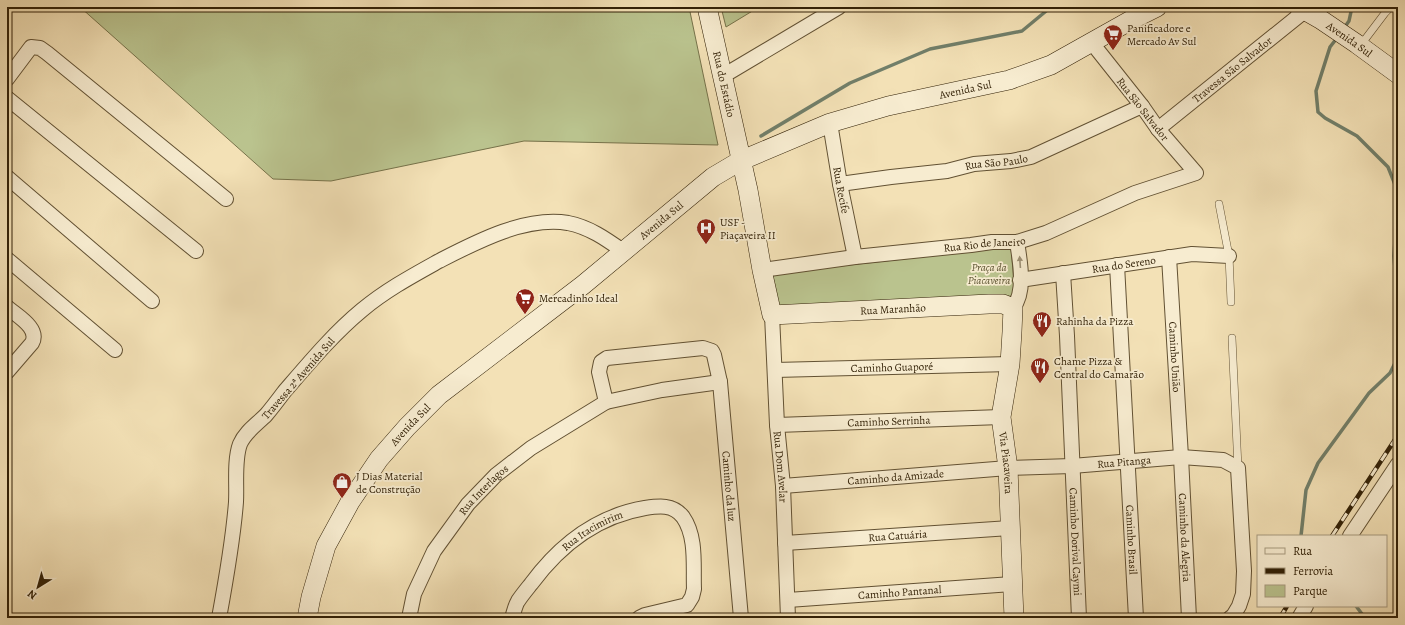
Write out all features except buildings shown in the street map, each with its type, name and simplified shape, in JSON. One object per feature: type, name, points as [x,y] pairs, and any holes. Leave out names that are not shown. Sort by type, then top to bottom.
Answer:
[{"type":"street","name":"Rua do Estádio","points":[[707,7],[740,161],[748,190],[762,270],[772,315]]},
{"type":"street","points":[[723,76],[840,7]]},
{"type":"street","name":"Avenida Sul","points":[[307,618],[311,597],[326,546],[350,502],[379,459],[407,426],[439,395],[526,329],[713,177],[740,161],[830,123],[888,106],[1008,80],[1051,65],[1157,7]]},
{"type":"street","name":"Avenida Sul","points":[[1308,12],[1359,45],[1398,74]]},
{"type":"street","name":"Travessa São Salvador","points":[[1158,129],[1308,12]]},
{"type":"street","name":"Rua São Salvador","points":[[1092,43],[1142,106],[1158,129],[1196,173]]},
{"type":"street","points":[[7,79],[31,47],[40,48],[226,199]]},
{"type":"street","points":[[7,98],[196,251]]},
{"type":"street","name":"Rua São Paulo","points":[[840,184],[891,176],[947,171],[974,164],[1011,161],[1030,157],[1142,106]]},
{"type":"street","name":"Rua Recife","points":[[830,123],[840,184],[855,257]]},
{"type":"street","name":"Rua Rio de Janeiro","points":[[762,270],[855,257],[992,242],[1017,242],[1046,233],[1135,193],[1196,173]]},
{"type":"street","points":[[7,178],[152,301]]},
{"type":"street","name":"Travessa 2ª Avenida Sul","points":[[219,618],[230,555],[236,502],[237,453],[240,444],[244,436],[266,414],[321,348],[361,311],[383,293],[401,282],[470,245],[506,231],[536,224],[547,222],[568,223],[581,227],[596,233],[623,251]]},
{"type":"street","points":[[1013,308],[1020,297],[1017,242]]},
{"type":"street","name":"Rua do Sereno","points":[[1020,280],[1192,254],[1228,256]]},
{"type":"street","name":"Caminho União","points":[[1169,257],[1181,457]]},
{"type":"street","points":[[7,258],[115,350]]},
{"type":"street","name":"Caminho Brasil","points":[[1116,265],[1136,618]]},
{"type":"street","name":"Caminho Dorival Caymi","points":[[1063,273],[1079,618]]},
{"type":"street","name":"Rua Maranhão","points":[[772,315],[989,304],[1003,304],[1013,308]]},
{"type":"street","points":[[7,307],[30,327],[34,334],[34,338],[32,343],[7,372]]},
{"type":"street","name":"Via Piacaveira","points":[[1013,308],[1010,364],[1001,417],[1008,468],[1014,618]]},
{"type":"street","name":"Rua Dom Avelar","points":[[772,315],[776,425],[783,486],[788,618]]},
{"type":"street","name":"Caminho da luz","points":[[606,402],[599,372],[601,362],[607,358],[703,348],[712,351],[720,382],[741,618]]},
{"type":"street","name":"Caminho Guaporé","points":[[775,370],[1010,364]]},
{"type":"street","name":"Rua Interlagos","points":[[409,618],[414,594],[434,551],[468,504],[496,475],[530,448],[606,402],[662,390],[720,382]]},
{"type":"street","name":"Caminho Serrinha","points":[[776,425],[1001,417]]},
{"type":"street","name":"Rua Pitanga","points":[[1008,468],[1072,466],[1181,457],[1223,460],[1238,468]]},
{"type":"street","name":"Caminho da Alegria","points":[[1181,457],[1189,618]]},
{"type":"street","points":[[1351,535],[1398,464]]},
{"type":"street","name":"Caminho da Amizade","points":[[783,486],[1008,468]]},
{"type":"street","points":[[1230,618],[1239,606],[1243,594],[1244,571],[1238,468]]},
{"type":"street","name":"Rua Itacimirim","points":[[512,618],[518,601],[540,571],[571,541],[600,522],[638,510],[668,506],[677,511],[684,518],[692,538],[694,589],[687,605],[645,615],[639,618]]},
{"type":"street","name":"Rua Catuária","points":[[785,543],[1010,528]]},
{"type":"street","name":"Caminho Pantanal","points":[[788,600],[1012,584]]},
{"type":"street","points":[[1299,618],[1305,607]]},
{"type":"lane","points":[[1359,45],[1391,7]]},
{"type":"lane","points":[[1219,204],[1228,256],[1231,302]]},
{"type":"lane","points":[[1232,338],[1238,468]]},
{"type":"green space","points":[[80,7],[689,7],[718,145],[524,141],[331,181],[273,179]]},
{"type":"green space","points":[[721,7],[759,7],[726,27]]},
{"type":"green space","name":"Praça da Piacaveira","points":[[1011,247],[1015,296],[775,307],[769,274]]},
{"type":"waterway","points":[[761,136],[850,83],[930,49],[1022,31],[1051,7]]},
{"type":"waterway","points":[[1344,28],[1349,21],[1352,7]]},
{"type":"waterway","points":[[1337,38],[1330,47],[1316,91],[1318,112],[1325,118],[1357,136],[1388,167],[1396,187],[1397,207],[1394,256],[1398,306]]},
{"type":"waterway","points":[[1301,535],[1306,490],[1318,463],[1369,393],[1390,373],[1398,357]]},
{"type":"waterway","points":[[1357,607],[1365,618]]},
{"type":"railway","points":[[1333,535],[1398,435]]},
{"type":"railway","points":[[1280,618],[1286,607]]},
{"type":"place","name":"Panificadore e Mercado Av Sul","points":[[1113,51]]},
{"type":"place","name":"USF - Piaçaveira II","points":[[706,245]]},
{"type":"place","name":"Mercadinho Ideal","points":[[525,315]]},
{"type":"place","name":"Rahinha da Pizza","points":[[1042,338]]},
{"type":"place","name":"Chame Pizza & Central do Camarão","points":[[1040,384]]},
{"type":"place","name":"J Dias Material de Construção","points":[[342,499]]}]
